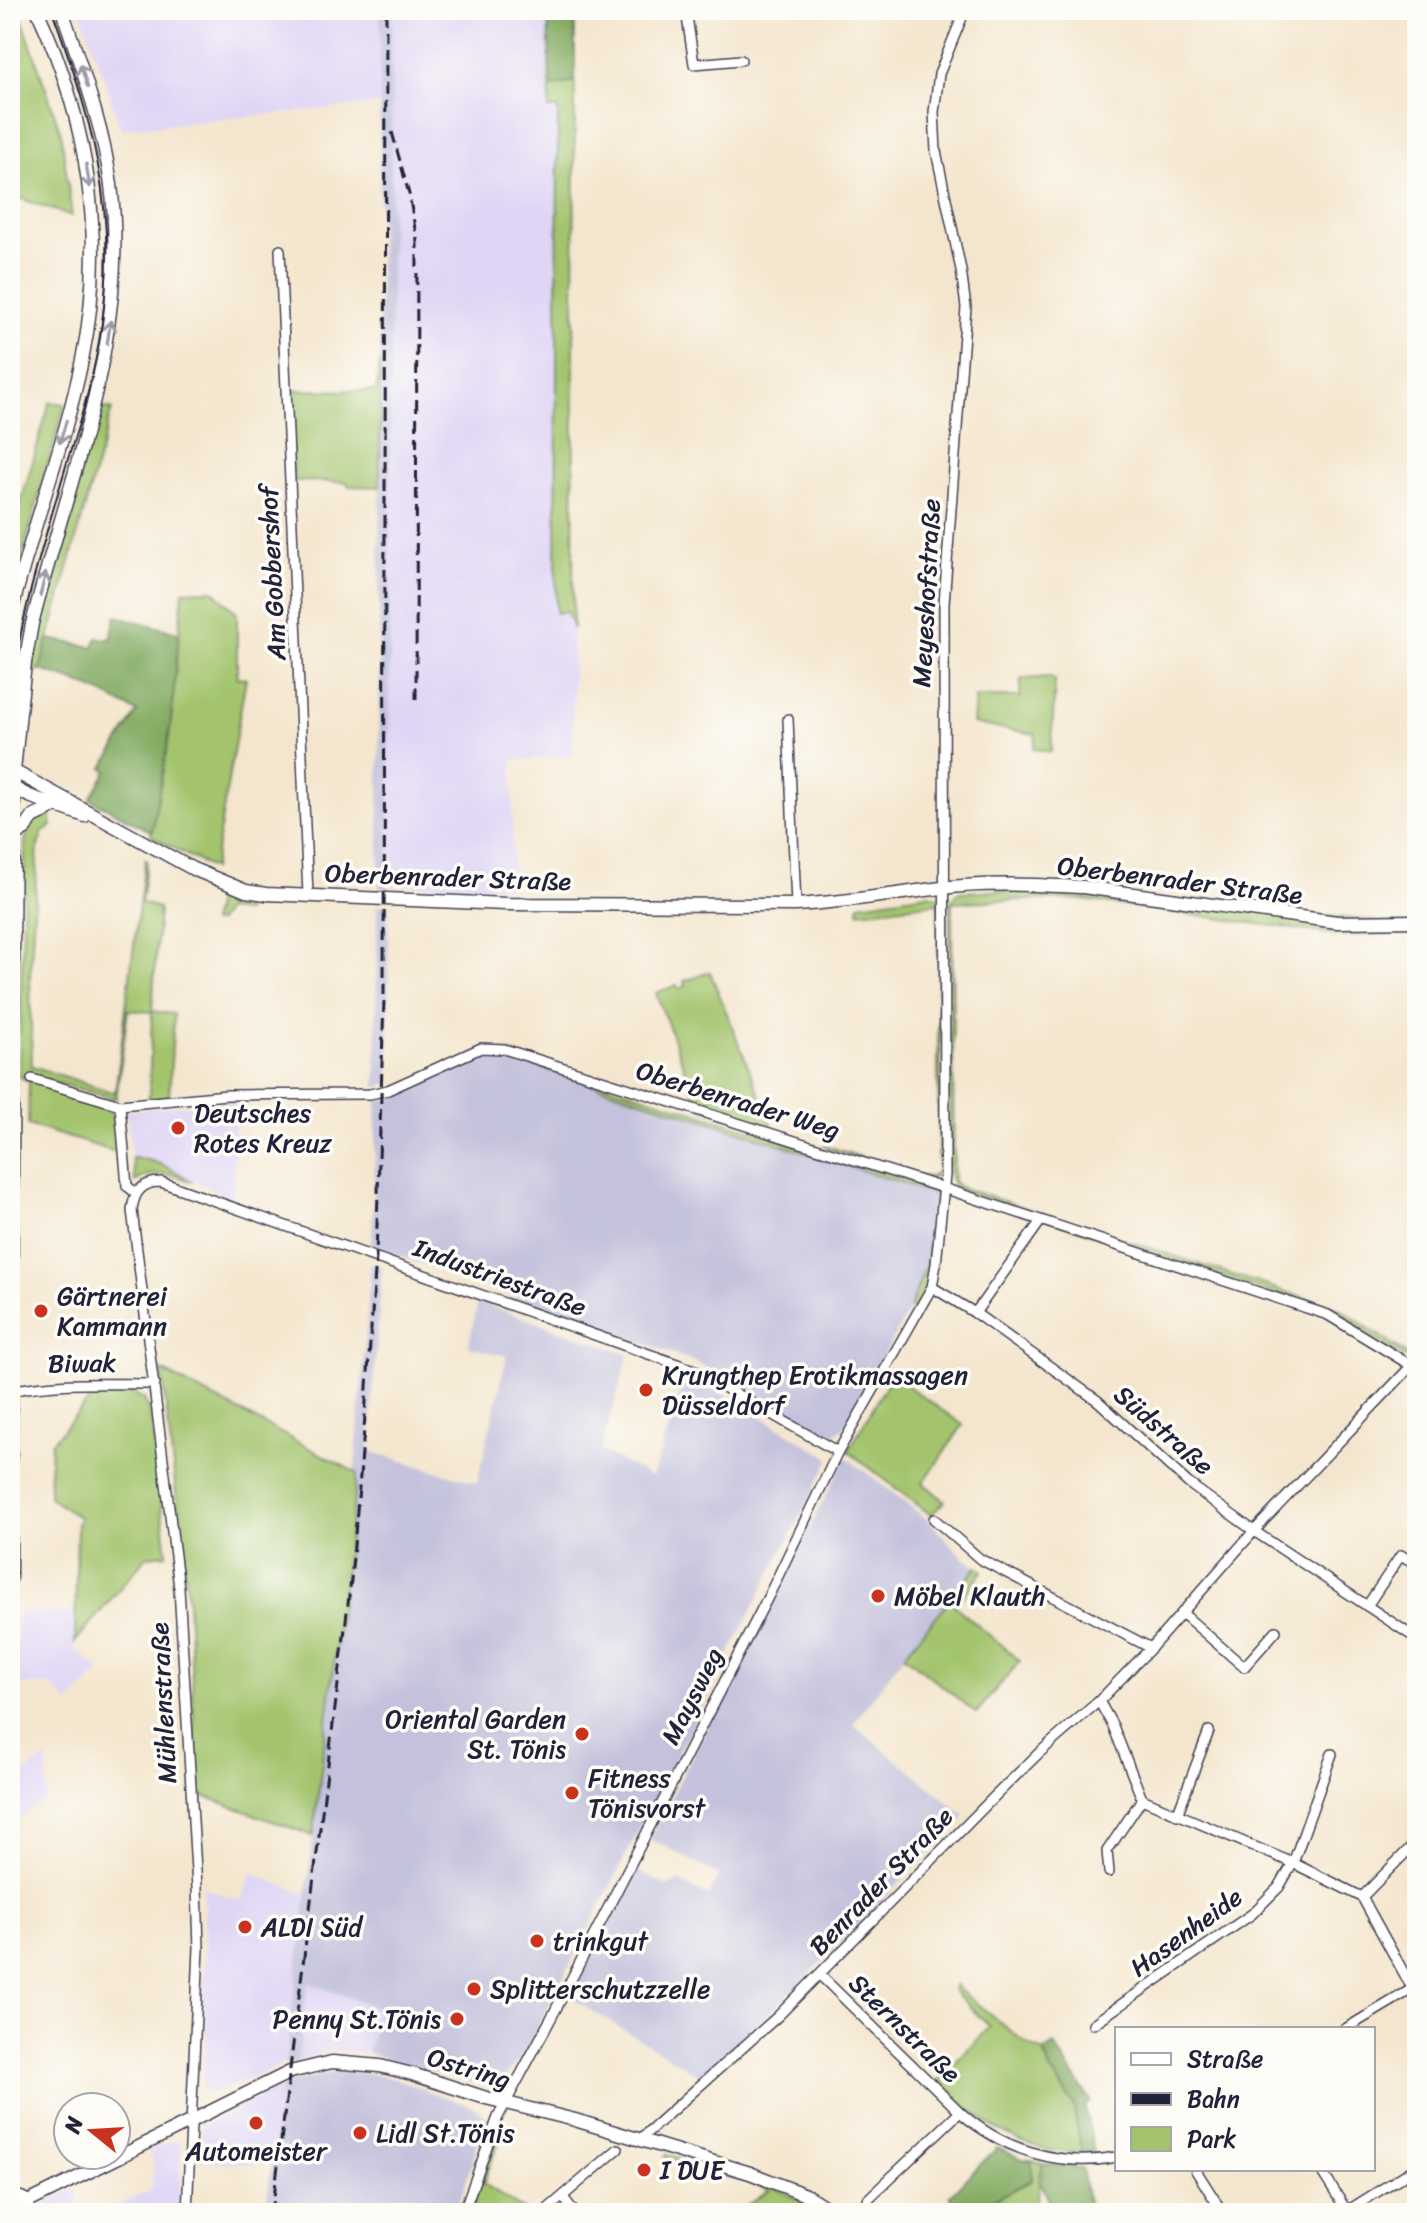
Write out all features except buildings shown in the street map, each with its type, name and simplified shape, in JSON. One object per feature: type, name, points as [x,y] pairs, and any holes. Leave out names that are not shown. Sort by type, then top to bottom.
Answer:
[{"type":"main road","points":[[10,618],[79,373],[94,278],[92,205],[82,145],[74,110],[37,10]]},
{"type":"main road","points":[[10,1580],[12,770],[32,624],[102,370],[114,283],[114,224],[107,161],[94,107],[62,10]]},
{"type":"main road","name":"Oberbenrader Straße","points":[[12,770],[193,869],[227,884],[266,894],[506,904],[796,905],[944,888],[1083,887],[1337,922],[1417,921]]},
{"type":"main road","name":"Oberbenrader Straße","points":[[12,787],[115,827]]},
{"type":"main road","points":[[14,835],[24,830],[33,817],[56,806]]},
{"type":"main road","name":"Ostring","points":[[10,2211],[290,2072],[332,2062],[380,2066],[575,2120],[772,2181],[808,2196],[835,2213]]},
{"type":"main road","points":[[10,2199],[21,2198],[29,2202]]},
{"type":"street","points":[[686,10],[694,64],[741,60]]},
{"type":"street","name":"Meyeshofstraße","points":[[943,1192],[946,1081],[944,603],[966,307],[936,151],[934,112],[939,74],[965,10]]},
{"type":"street","name":"Am Gobbershof","points":[[280,250],[308,895]]},
{"type":"street","points":[[788,719],[796,905]]},
{"type":"street","name":"Oberbenrader Weg","points":[[32,1079],[120,1105],[227,1095],[383,1092],[481,1048],[504,1049],[1328,1315],[1414,1363]]},
{"type":"street","name":"Mühlenstraße","points":[[120,1105],[127,1186],[136,1193],[132,1210],[179,1588],[199,1948],[187,2213]]},
{"type":"street","name":"Industriestraße","points":[[136,1193],[149,1182],[161,1182],[694,1370],[838,1452]]},
{"type":"street","name":"Maysweg","points":[[463,2213],[498,2117],[768,1597],[838,1452],[932,1287],[943,1192]]},
{"type":"street","points":[[975,1313],[1039,1223]]},
{"type":"street","name":"Südstraße","points":[[932,1287],[975,1313],[1098,1401],[1188,1483],[1254,1531],[1417,1639]]},
{"type":"street","name":"Benrader Straße","points":[[639,2140],[820,1975],[1006,1785],[1099,1701],[1151,1648],[1254,1531],[1414,1363]]},
{"type":"street","name":"Biwak","points":[[11,1391],[67,1385],[155,1384]]},
{"type":"street","points":[[934,1519],[980,1559],[1151,1648]]},
{"type":"street","points":[[1367,1606],[1401,1555],[1417,1565]]},
{"type":"street","points":[[1182,1613],[1244,1667],[1276,1631]]},
{"type":"street","points":[[1099,1701],[1113,1726],[1142,1799],[1293,1863],[1362,1897],[1416,1990],[1349,2027]]},
{"type":"street","points":[[1177,1815],[1209,1731]]},
{"type":"street","name":"Hasenheide","points":[[1093,2024],[1252,1914],[1279,1887],[1293,1863],[1332,1754]]},
{"type":"street","points":[[1109,1872],[1107,1851],[1142,1799]]},
{"type":"street","points":[[1362,1897],[1417,1841]]},
{"type":"street","name":"Sternstraße","points":[[820,1975],[960,2112],[995,2138],[1039,2155],[1075,2160],[1115,2157]]},
{"type":"street","name":"Sternstraße","points":[[868,2199],[960,2112]]},
{"type":"street","points":[[543,2213],[618,2149]]},
{"type":"street","points":[[1321,2171],[1347,2211],[1417,2167]]},
{"type":"street","points":[[1196,2171],[1223,2213]]},
{"type":"street","points":[[563,2197],[575,2213]]},
{"type":"shaded area","points":[[80,10],[380,10],[380,104],[121,129]]},
{"type":"shaded area","points":[[380,10],[392,10],[389,894],[379,894]]},
{"type":"shaded area","points":[[392,10],[548,10],[549,108],[558,109],[557,613],[567,612],[573,629],[573,756],[513,760],[512,887],[389,885]]},
{"type":"shaded area","points":[[377,906],[388,906],[389,1083],[376,1088]]},
{"type":"shaded area","points":[[482,1049],[937,1194],[926,1264],[910,1308],[843,1428],[834,1435],[823,1434],[691,1360],[370,1245],[377,1100],[391,1100]]},
{"type":"shaded area","points":[[235,1100],[233,1199],[146,1158],[132,1158],[126,1111]]},
{"type":"shaded area","points":[[371,1263],[382,1267],[369,1451],[477,1483],[507,1356],[468,1347],[478,1302],[629,1354],[601,1451],[652,1477],[686,1374],[830,1458],[525,2052],[501,2083],[494,2086],[479,2085],[367,2053],[381,2009],[308,1983],[298,2061],[285,2065],[348,1559]]},
{"type":"shaded area","points":[[846,1457],[927,1519],[964,1558],[977,1567],[910,1647],[853,1724],[965,1816],[783,2001],[699,2075],[569,1997],[635,1869],[667,1886],[678,1881],[709,1896],[719,1875],[650,1839]]},
{"type":"shaded area","points":[[19,1612],[76,1613],[75,1649],[101,1671],[68,1703],[51,1685],[12,1685]]},
{"type":"shaded area","points":[[47,1757],[47,1799],[10,1826],[10,1780],[18,1778]]},
{"type":"shaded area","points":[[251,1873],[306,1894],[285,2061],[265,2073],[209,2094],[203,2085],[206,2033],[203,1887],[241,1901]]},
{"type":"shaded area","points":[[308,1983],[382,2009],[367,2053],[332,2051],[298,2061]]},
{"type":"shaded area","points":[[336,2072],[366,2073],[395,2079],[473,2107],[489,2119],[456,2213],[265,2213],[282,2085]]},
{"type":"shaded area","points":[[282,2085],[272,2165],[200,2161],[202,2127]]},
{"type":"shaded area","points":[[171,2141],[178,2141],[181,2148],[180,2213],[115,2213],[115,2208],[152,2189],[153,2162],[148,2152]]},
{"type":"shaded area","points":[[77,2188],[77,2213],[39,2213],[39,2207]]},
{"type":"green space","points":[[10,10],[19,10],[61,133],[72,216],[10,195]]},
{"type":"green space","points":[[548,10],[575,10],[575,81],[550,87]]},
{"type":"green space","points":[[575,81],[573,629],[567,612],[556,613],[558,109],[549,109],[550,87]]},
{"type":"green space","points":[[380,361],[380,487],[349,486],[347,482],[293,481],[289,390],[376,391]]},
{"type":"green space","points":[[50,402],[65,404],[10,598],[10,540]]},
{"type":"green space","points":[[98,407],[112,409],[40,670],[30,671],[38,623]]},
{"type":"green space","points":[[213,590],[237,613],[237,677],[246,678],[213,869],[151,836],[170,730],[183,591]]},
{"type":"green space","points":[[116,616],[179,633],[170,730],[152,832],[90,799],[107,771],[103,768],[137,712],[90,688],[40,670],[48,639],[94,647],[97,638],[111,639]]},
{"type":"green space","points":[[1051,677],[1055,680],[1051,752],[1034,749],[1036,734],[973,724],[975,697],[1020,697],[1021,679]]},
{"type":"green space","points":[[50,814],[52,826],[42,833],[38,846],[30,979],[32,1066],[115,1093],[145,859],[141,903],[159,908],[152,1011],[174,1014],[169,1097],[149,1099],[152,1012],[128,1010],[116,1099],[32,1076],[61,1093],[95,1102],[108,1111],[114,1119],[119,1153],[28,1125],[29,1081],[19,1077],[25,840],[34,824]]},
{"type":"green space","points":[[1031,890],[1417,925],[1417,935],[1339,935],[1075,899],[952,902],[954,1183],[1342,1310],[1411,1357],[1403,1357],[1338,1315],[959,1190],[953,1185],[949,1175],[950,903],[958,892]]},
{"type":"green space","points":[[218,892],[245,905],[245,912],[226,910],[218,922],[211,923]]},
{"type":"green space","points":[[928,894],[938,897],[940,903],[941,1171],[932,1179],[823,1145],[923,1176],[931,1177],[938,1172],[938,903],[859,912],[859,904]]},
{"type":"green space","points":[[710,972],[774,1130],[699,1107],[656,993],[677,985],[679,989],[686,986],[684,981]]},
{"type":"green space","points":[[482,1049],[509,1053],[933,1188],[938,1194],[927,1287],[914,1310],[910,1308],[926,1264],[936,1194]]},
{"type":"green space","points":[[132,1158],[156,1162],[193,1182],[163,1174],[149,1175],[135,1182]]},
{"type":"green space","points":[[162,1371],[357,1473],[313,1836],[198,1794],[187,1588]]},
{"type":"green space","points":[[892,1375],[963,1425],[923,1483],[945,1501],[931,1515],[848,1451]]},
{"type":"green space","points":[[132,1393],[144,1399],[150,1412],[167,1554],[147,1556],[75,1642],[77,1523],[80,1518],[49,1497],[51,1443],[95,1394]]},
{"type":"green space","points":[[977,1567],[983,1571],[955,1606],[1020,1661],[976,1713],[904,1655]]},
{"type":"green space","points":[[955,1986],[1027,2044],[1044,2052],[1050,2070],[1073,2104],[1082,2153],[1040,2148],[1002,2132],[969,2109],[938,2080],[990,2027],[953,1990]]},
{"type":"green space","points":[[1054,2045],[1091,2102],[1085,2107],[1094,2153],[1082,2153],[1073,2104],[1050,2070],[1044,2052]]},
{"type":"green space","points":[[504,2123],[514,2125],[503,2133],[483,2183],[528,2213],[471,2213],[489,2156]]},
{"type":"green space","points":[[997,2148],[1032,2163],[1032,2180],[966,2213],[949,2196]]},
{"type":"green space","points":[[667,2154],[780,2190],[825,2213],[737,2213],[770,2190],[665,2157]]},
{"type":"green space","points":[[1027,2159],[1043,2164],[1035,2213],[967,2213],[1031,2181],[1032,2163]]},
{"type":"green space","points":[[1043,2164],[1082,2168],[1090,2213],[1056,2213],[1039,2180]]},
{"type":"tram line","points":[[10,700],[34,578],[92,375],[106,281],[106,241],[98,163],[79,88],[52,10]]},
{"type":"railway","points":[[272,2213],[351,1580],[376,1257],[384,999],[386,10]]},
{"type":"railway","points":[[392,132],[409,194],[417,240],[416,701]]},
{"type":"place","name":"Deutsches Rotes Kreuz","points":[[178,1128]]},
{"type":"place","name":"Gärtnerei Kammann","points":[[41,1311]]},
{"type":"place","name":"Krungthep Erotikmassagen Düsseldorf","points":[[646,1390]]},
{"type":"place","name":"Möbel Klauth","points":[[878,1596]]},
{"type":"place","name":"Oriental Garden St. Tönis","points":[[582,1734]]},
{"type":"place","name":"Fitness Tönisvorst","points":[[572,1793]]},
{"type":"place","name":"ALDI Süd","points":[[245,1927]]},
{"type":"place","name":"trinkgut","points":[[537,1941]]},
{"type":"place","name":"Splitterschutzzelle","points":[[474,1989]]},
{"type":"place","name":"Penny St.Tönis","points":[[457,2019]]},
{"type":"place","name":"Automeister","points":[[256,2123]]},
{"type":"place","name":"Lidl St.Tönis","points":[[360,2133]]},
{"type":"place","name":"I DUE","points":[[644,2170]]}]
